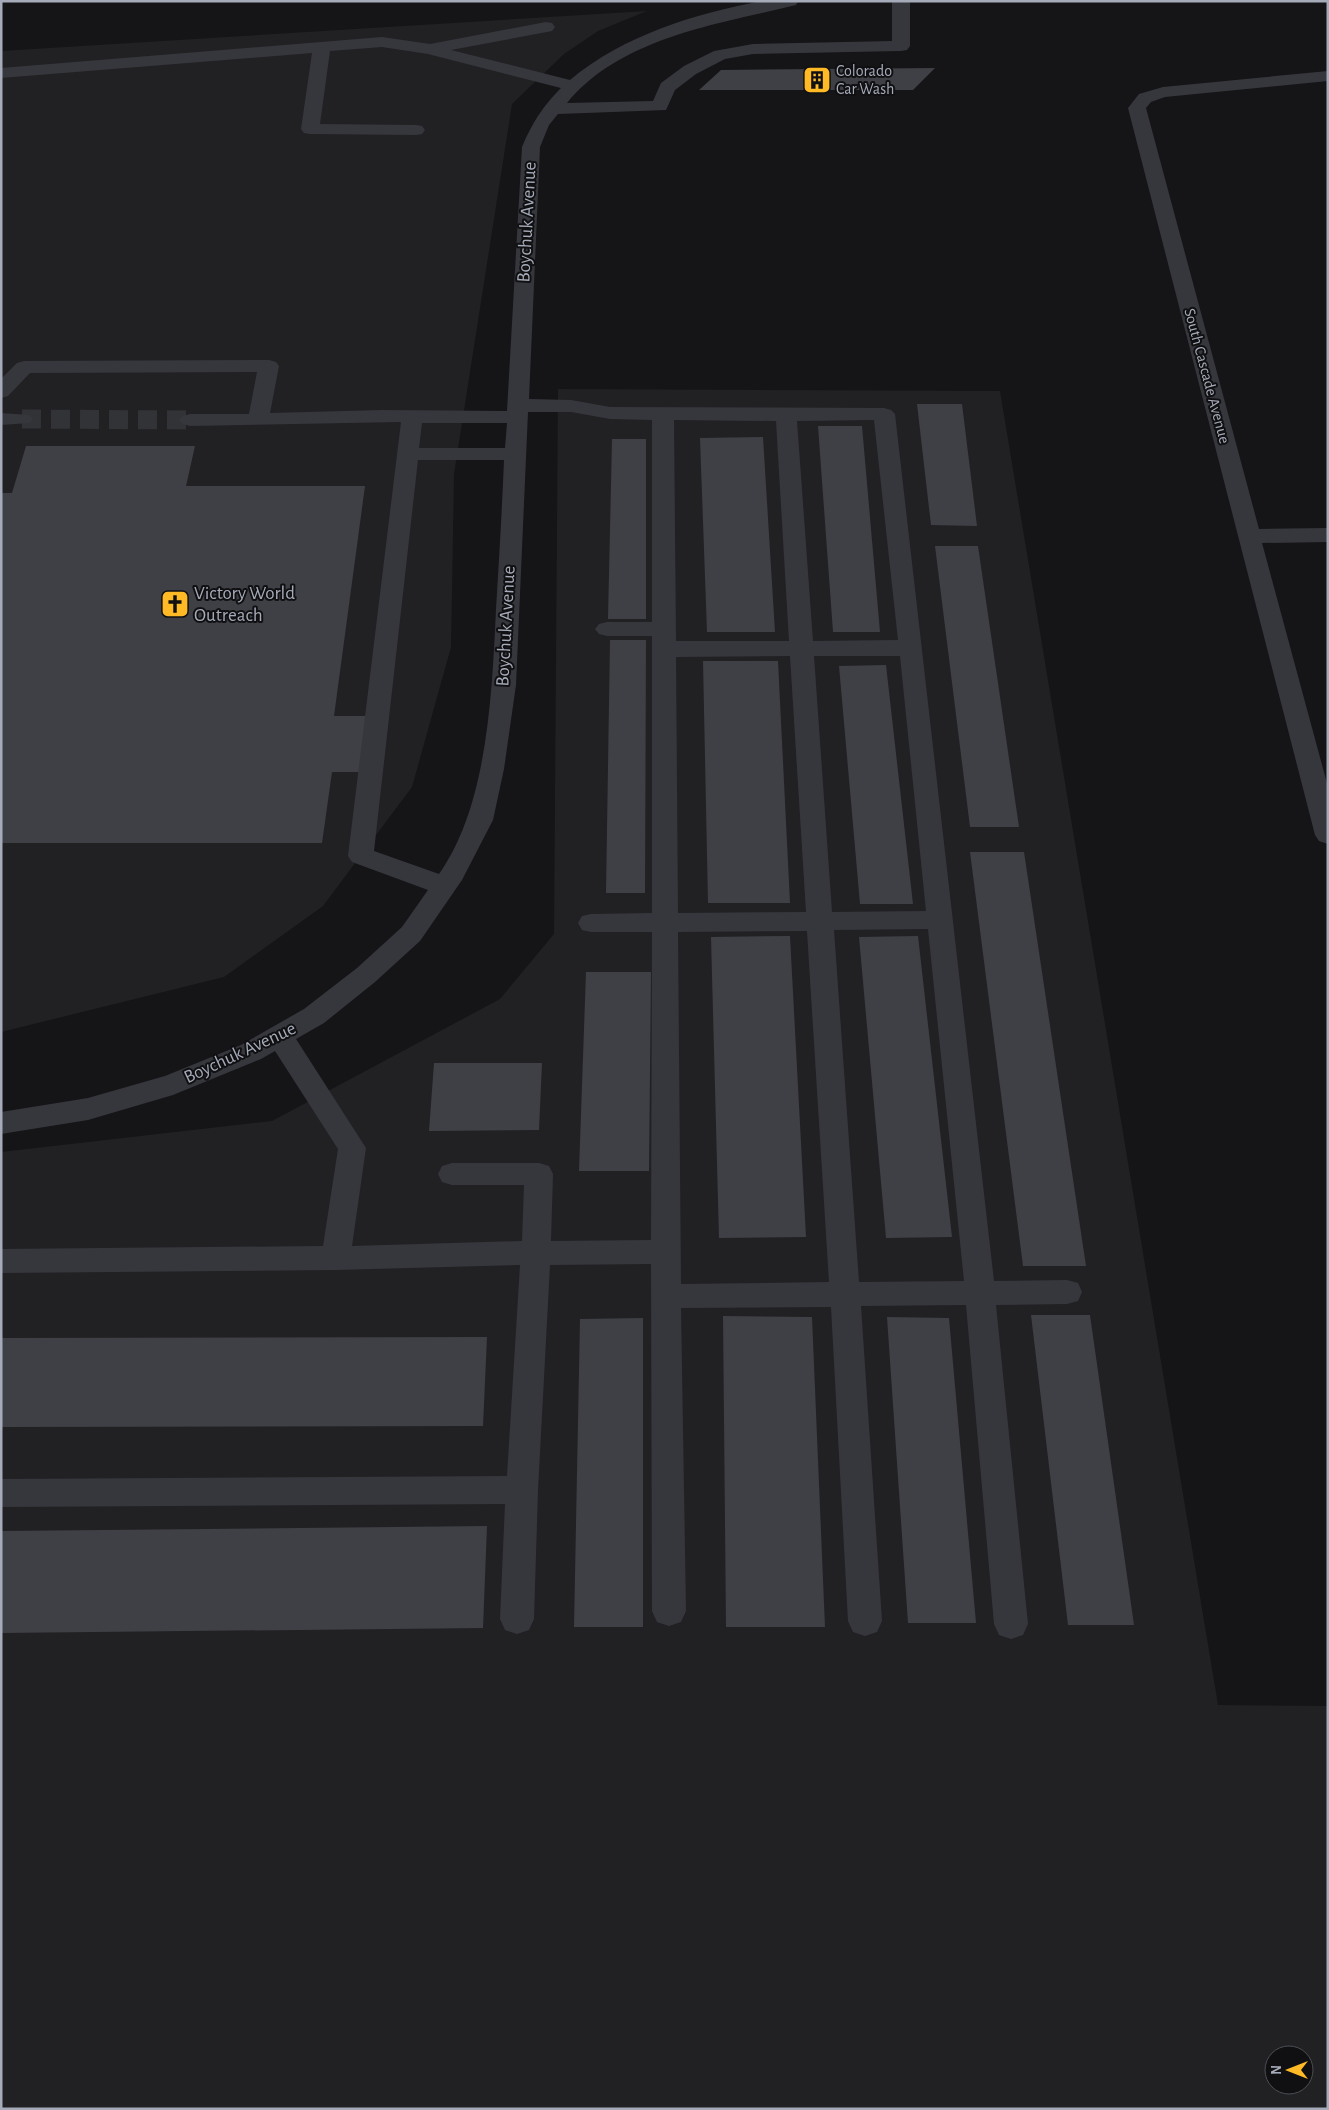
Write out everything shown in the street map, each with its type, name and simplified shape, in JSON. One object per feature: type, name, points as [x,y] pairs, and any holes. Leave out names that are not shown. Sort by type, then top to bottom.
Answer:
[{"type":"street","name":"Boychuk Avenue","points":[[1,1123],[88,1109],[173,1084],[251,1052],[314,1016],[366,975],[411,934],[453,874],[480,820],[492,769],[504,685],[531,148],[542,121],[551,109],[574,86],[615,56],[651,38],[699,21],[790,1]]},
{"type":"street","points":[[551,109],[660,106],[666,87],[690,70],[720,55],[753,50],[901,46],[901,1]]},
{"type":"street","points":[[428,49],[546,27]]},
{"type":"street","points":[[1,73],[382,42],[428,49],[574,86]]},
{"type":"street","points":[[322,47],[310,129],[416,130]]},
{"type":"street","name":"South Cascade Avenue","points":[[1328,76],[1163,92],[1145,98],[1137,108],[1328,835]]},
{"type":"street","points":[[1,392],[24,367],[268,366],[258,420]]},
{"type":"street","points":[[190,420],[412,416],[517,411],[571,406],[610,412],[884,414],[980,1293],[1011,1624]]},
{"type":"street","points":[[662,413],[669,1611]]},
{"type":"street","points":[[786,414],[865,1621]]},
{"type":"street","points":[[412,416],[361,856],[444,886]]},
{"type":"street","points":[[407,454],[515,454]]},
{"type":"street","points":[[1248,536],[1328,535]]},
{"type":"street","points":[[607,629],[664,639],[801,648],[911,648]]},
{"type":"street","points":[[591,923],[940,920]]},
{"type":"street","points":[[279,1036],[352,1148],[336,1258]]},
{"type":"street","points":[[452,1174],[540,1174],[522,1490],[517,1619]]},
{"type":"street","points":[[1,1260],[336,1258],[666,1252]]},
{"type":"street","points":[[667,1296],[1066,1292]]},
{"type":"street","points":[[1,1493],[522,1490]]},
{"type":"shaded area","points":[[647,11],[598,31],[564,54],[512,104],[454,474],[451,647],[412,787],[323,906],[224,977],[1,1032],[1,51]]},
{"type":"shaded area","points":[[558,389],[1000,391],[1218,1705],[1328,1706],[1328,2109],[1,2109],[1,1152],[272,1121],[500,999],[554,934]]},
{"type":"building","name":"Colorado Car Wash","points":[[935,68],[913,90],[699,90],[721,70]]},
{"type":"building","points":[[917,404],[962,404],[977,526],[931,525]]},
{"type":"building","points":[[818,426],[862,426],[880,632],[833,632]]},
{"type":"building","points":[[763,437],[775,632],[707,632],[700,438]]},
{"type":"building","points":[[612,439],[646,439],[646,619],[608,619]]},
{"type":"building","name":"Victory World Outreach","points":[[26,446],[195,446],[186,486],[365,486],[334,716],[371,716],[364,772],[332,772],[322,843],[1,843],[1,493],[12,493]]},
{"type":"building","points":[[935,546],[978,546],[1019,827],[970,827]]},
{"type":"building","points":[[610,640],[646,640],[645,893],[606,893]]},
{"type":"building","points":[[703,661],[778,661],[790,903],[708,903]]},
{"type":"building","points":[[886,665],[913,904],[860,904],[839,666]]},
{"type":"building","points":[[970,852],[1024,852],[1086,1266],[1023,1266]]},
{"type":"building","points":[[790,936],[806,1237],[719,1238],[711,937]]},
{"type":"building","points":[[918,936],[952,1237],[886,1238],[859,937]]},
{"type":"building","points":[[586,972],[651,972],[649,1171],[579,1171]]},
{"type":"building","points":[[434,1063],[542,1063],[539,1130],[429,1131]]},
{"type":"building","points":[[1031,1315],[1090,1315],[1134,1625],[1068,1625]]},
{"type":"building","points":[[723,1316],[812,1317],[825,1627],[726,1627]]},
{"type":"building","points":[[887,1317],[949,1318],[976,1623],[908,1623]]},
{"type":"building","points":[[643,1318],[643,1627],[574,1627],[580,1319]]},
{"type":"building","points":[[487,1337],[483,1426],[1,1427],[1,1338]]},
{"type":"building","points":[[487,1526],[483,1628],[1,1633],[1,1531]]},
{"type":"tunnel","points":[[22,419],[190,420]]},
{"type":"place","name":"Colorado Car Wash","points":[[817,80]]},
{"type":"place","name":"Victory World Outreach","points":[[175,604]]}]
